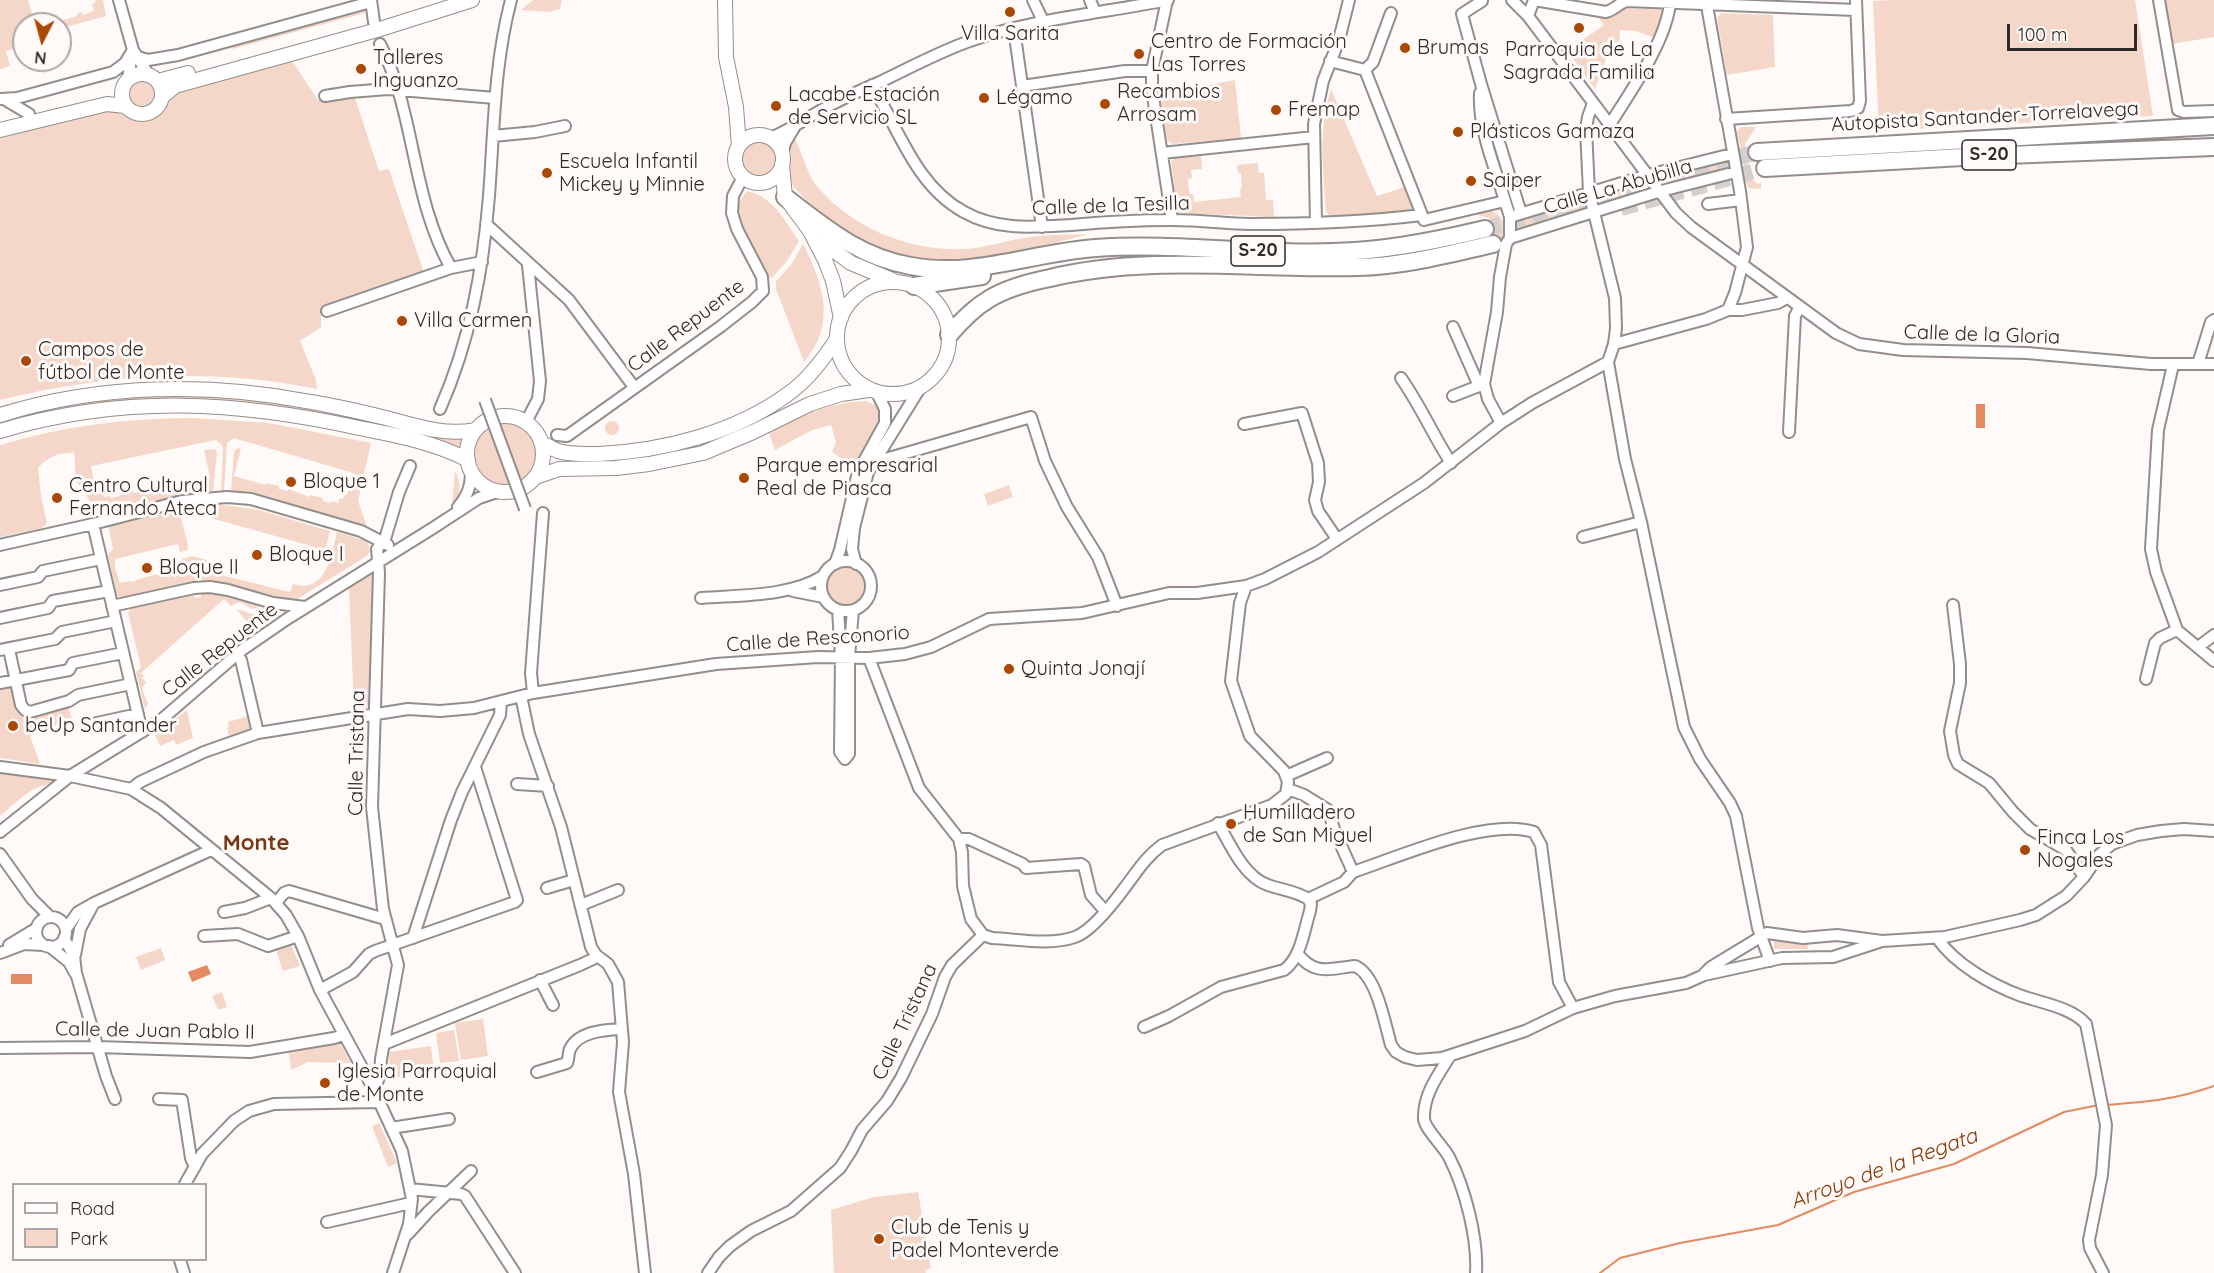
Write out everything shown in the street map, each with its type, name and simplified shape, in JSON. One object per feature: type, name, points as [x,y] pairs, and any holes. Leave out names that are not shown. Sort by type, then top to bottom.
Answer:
[{"type":"highway","name":"Autopista Santander-Torrelavega","points":[[1757,152],[2214,126]]},
{"type":"highway","name":"Autopista Santander-Torrelavega","points":[[1765,168],[1981,156],[2214,147]]},
{"type":"highway","points":[[785,197],[853,246],[890,262],[914,267],[964,268],[1031,259]]},
{"type":"highway","name":"S-20","points":[[914,286],[986,275],[1031,259],[1093,248],[1137,246],[1265,251],[1355,251],[1489,237],[1430,259],[1361,267],[1280,268],[1161,265],[1097,268],[1028,283],[990,298],[963,319],[949,335]]},
{"type":"main road","points":[[0,122],[125,84],[138,74],[153,78],[182,74],[447,0]]},
{"type":"main road","points":[[0,130],[107,104],[125,106],[136,114],[150,113],[160,103],[163,96],[175,86],[376,30],[472,0]]},
{"type":"main road","points":[[0,431],[39,421],[104,410],[156,405],[248,408],[312,418],[440,448],[469,465],[484,486],[500,491],[520,489],[536,477],[559,469],[638,465],[703,453],[810,404],[841,394],[873,391],[895,395],[920,388],[930,381],[942,366],[948,348],[949,335],[939,305],[932,297],[914,286],[894,281],[851,263],[822,243],[810,231],[785,197],[739,172],[735,159],[739,146],[736,107],[726,57],[725,0]]},
{"type":"main road","points":[[153,78],[163,96]]},
{"type":"main road","points":[[125,84],[121,95],[125,106]]},
{"type":"main road","points":[[736,107],[746,123],[778,145],[782,160],[785,197]]},
{"type":"main road","points":[[739,146],[747,138],[765,136]]},
{"type":"main road","points":[[750,180],[770,180],[780,171],[782,160]]},
{"type":"main road","points":[[810,231],[833,282],[841,318]]},
{"type":"main road","points":[[542,442],[564,452],[614,453],[670,444],[721,429],[748,418],[788,395],[825,358],[836,340],[841,318],[858,294],[875,285],[894,281]]},
{"type":"main road","points":[[836,340],[843,364],[859,383],[873,391]]},
{"type":"main road","points":[[0,415],[68,399],[102,394],[152,390],[214,390],[311,402],[450,433],[475,430],[490,419],[508,416],[533,427],[542,442],[543,461],[536,477]]},
{"type":"main road","points":[[469,465],[467,449],[475,430]]},
{"type":"street","points":[[501,0],[510,5]]},
{"type":"street","points":[[440,409],[460,362],[469,330],[482,262],[495,98],[510,5],[516,0]]},
{"type":"street","points":[[1033,0],[1044,23]]},
{"type":"street","points":[[1089,0],[1095,12]]},
{"type":"street","points":[[765,136],[794,128],[818,112],[872,85],[958,46],[1014,29],[1168,0],[1152,71],[1152,90],[1172,220]]},
{"type":"street","points":[[1316,222],[1314,137],[1316,110],[1325,74],[1339,40],[1349,0]]},
{"type":"street","name":"Calle de la Gloria","points":[[1512,0],[1528,16],[1676,213],[1691,227],[1836,333],[1859,344],[1903,350],[2049,354],[2122,362],[2214,364]]},
{"type":"street","points":[[1528,16],[1534,0],[1598,11],[1612,11],[1619,3],[1626,1],[1856,5],[1860,101],[1858,108],[1851,111],[1726,119]]},
{"type":"street","points":[[2159,0],[2178,110],[2184,112],[2214,111]]},
{"type":"street","points":[[120,1],[135,53],[153,78]]},
{"type":"street","points":[[135,53],[148,60],[178,55],[371,1],[374,22]]},
{"type":"street","points":[[1481,385],[1497,312],[1506,244],[1510,238],[1515,215],[1462,14],[1482,1]]},
{"type":"street","points":[[1707,2],[1747,247],[1746,258],[1742,264],[1728,310]]},
{"type":"street","points":[[1609,126],[1645,65],[1665,23],[1670,3]]},
{"type":"street","points":[[1365,70],[1373,62],[1391,13]]},
{"type":"street","points":[[1014,29],[1042,227]]},
{"type":"street","points":[[380,44],[398,91],[430,223],[438,245],[451,268]]},
{"type":"street","points":[[125,84],[135,53]]},
{"type":"street","points":[[1,98],[17,98],[113,72],[135,53]]},
{"type":"street","points":[[178,55],[182,74]]},
{"type":"street","points":[[1330,61],[1365,70]]},
{"type":"street","points":[[1365,70],[1423,218]]},
{"type":"street","points":[[1022,86],[1125,71],[1152,71]]},
{"type":"street","points":[[1481,84],[1479,107],[1505,201],[1515,215]]},
{"type":"street","name":"Calle de la Tesilla","points":[[872,85],[927,182],[942,197],[963,212],[1005,227],[1172,220],[1248,224],[1423,218],[1505,201]]},
{"type":"street","points":[[325,96],[377,89],[495,98]]},
{"type":"street","points":[[1,98],[29,114]]},
{"type":"street","points":[[1593,103],[1586,129],[1589,192],[1615,298],[1616,328],[1608,362],[1625,459],[1641,522],[1684,727],[1700,759],[1730,803],[1736,816],[1761,936],[1770,961]]},
{"type":"street","points":[[493,135],[535,132],[565,126]]},
{"type":"street","points":[[782,160],[785,143],[794,128]]},
{"type":"street","points":[[1162,153],[1314,137]]},
{"type":"street","name":"Calle La Abubilla","points":[[1515,215],[1648,175],[1732,154]]},
{"type":"street","name":"Calle La Abubilla","points":[[1510,238],[1661,191],[1736,172]]},
{"type":"street","name":"Calle Repuente","points":[[557,435],[567,436],[720,327],[763,291],[762,277],[732,213],[733,196],[750,180]]},
{"type":"street","points":[[1708,204],[1741,200]]},
{"type":"street","points":[[486,224],[528,265],[550,281],[572,304],[634,387]]},
{"type":"street","points":[[327,311],[451,268],[482,262]]},
{"type":"street","points":[[526,422],[538,399],[540,381],[528,265]]},
{"type":"street","points":[[1614,344],[1706,319],[1728,310],[1778,303],[1786,298]]},
{"type":"street","points":[[1789,432],[1795,316],[1799,308]]},
{"type":"street","points":[[2198,364],[2211,322],[2214,320]]},
{"type":"street","points":[[1453,327],[1501,423]]},
{"type":"street","name":"Calle de Resconorio","points":[[131,789],[140,782],[204,752],[258,733],[408,709],[454,711],[474,708],[533,693],[716,664],[845,657],[869,658],[921,651],[988,619],[1082,613],[1169,593],[1197,593],[1246,586],[1276,574],[1318,552],[1451,463],[1501,423],[1532,403],[1608,362]]},
{"type":"street","points":[[2173,364],[2158,430],[2151,549],[2156,572],[2177,630],[2214,661]]},
{"type":"street","points":[[1401,378],[1420,406],[1451,463]]},
{"type":"street","points":[[1453,396],[1481,385]]},
{"type":"street","points":[[856,564],[852,549],[854,528],[868,472],[920,388]]},
{"type":"street","points":[[701,598],[787,591],[810,584],[823,576],[835,564],[858,472],[885,423],[885,409],[873,391]]},
{"type":"street","points":[[485,400],[525,510]]},
{"type":"street","points":[[1244,424],[1302,413],[1320,472],[1315,500],[1323,520],[1337,539]]},
{"type":"street","points":[[875,462],[1031,417],[1045,461],[1067,507],[1098,557],[1117,606]]},
{"type":"street","points":[[886,442],[893,449],[911,450]]},
{"type":"street","name":"Calle Repuente","points":[[452,514],[470,490],[469,465]]},
{"type":"street","points":[[377,561],[377,549],[384,542],[399,492],[411,466]]},
{"type":"street","name":"Calle Repuente","points":[[0,832],[93,760],[161,720],[237,654],[287,619],[478,498],[500,491]]},
{"type":"street","points":[[0,545],[182,501],[227,497],[251,499],[361,531],[384,542],[393,551]]},
{"type":"street","points":[[533,693],[531,673],[543,513]]},
{"type":"street","points":[[1583,537],[1641,522]]},
{"type":"street","points":[[93,524],[142,732]]},
{"type":"street","points":[[0,585],[38,577],[44,571],[101,559]]},
{"type":"street","name":"Calle Tristana","points":[[374,1090],[380,1075],[398,965],[385,919],[372,795],[379,573],[377,561]]},
{"type":"street","points":[[823,576],[821,587],[827,603],[838,610],[853,610],[861,606],[868,598],[869,578],[856,564],[849,562],[835,564]]},
{"type":"street","points":[[869,658],[919,788],[959,839],[962,852],[963,886],[971,919],[983,935],[1007,939],[1057,941],[1075,937],[1086,931],[1125,888],[1150,854],[1162,845],[1272,805],[1282,799],[1288,789],[1286,776],[1277,762],[1250,736],[1231,681],[1240,603],[1246,586]]},
{"type":"street","points":[[112,606],[194,588],[210,587],[273,603],[305,607]]},
{"type":"street","points":[[0,618],[48,608],[53,602],[109,591]]},
{"type":"street","points":[[787,591],[824,597]]},
{"type":"street","points":[[273,603],[280,606],[287,619]]},
{"type":"street","points":[[1953,605],[1960,683],[1950,731],[1958,764],[1989,783],[2030,829],[2066,850],[2084,877]]},
{"type":"street","points":[[838,610],[845,657],[849,754],[845,759],[840,752],[845,657],[853,610]]},
{"type":"street","points":[[116,621],[62,632],[55,639],[4,650],[22,708],[30,712],[69,701],[78,695],[131,684]]},
{"type":"street","points":[[2146,679],[2155,643],[2177,630]]},
{"type":"street","points":[[2198,647],[2214,635]]},
{"type":"street","points":[[0,682],[69,670],[73,663],[123,653]]},
{"type":"street","points":[[237,654],[241,660],[258,733]]},
{"type":"street","points":[[521,696],[529,734],[548,786],[591,947],[615,974],[619,991],[623,1041],[619,1092],[634,1174],[645,1273]]},
{"type":"street","points":[[413,938],[451,820],[500,715],[501,702]]},
{"type":"street","points":[[88,725],[138,714]]},
{"type":"street","points":[[1286,776],[1327,758]]},
{"type":"street","points":[[0,767],[70,776],[131,789],[161,808],[274,900],[286,915],[298,936],[320,990],[374,1090],[402,1151],[411,1203],[406,1237],[393,1273]]},
{"type":"street","points":[[320,990],[352,972],[369,954],[517,900],[475,767]]},
{"type":"street","points":[[517,784],[548,786]]},
{"type":"street","points":[[1288,789],[1304,795],[1329,810],[1335,832],[1353,873]]},
{"type":"street","points":[[1144,1027],[1221,987],[1284,970],[1293,964],[1297,953],[1310,911],[1311,904],[1308,899],[1255,878],[1218,823]]},
{"type":"street","points":[[1308,899],[1344,882],[1353,873],[1477,832],[1515,828],[1534,832],[1541,845],[1559,982],[1573,1008]]},
{"type":"street","points":[[1704,975],[1711,968],[1767,933],[1803,938],[1837,935],[1882,941],[1937,938],[1988,928],[2036,915],[2066,896],[2084,877],[2099,855],[2112,844],[2137,835],[2184,829],[2214,831]]},
{"type":"street","points":[[959,839],[969,839],[1023,864],[1026,868],[1081,864],[1084,866],[1090,895],[1105,911]]},
{"type":"street","points":[[0,953],[53,918],[94,903],[211,850]]},
{"type":"street","points":[[0,854],[32,899],[38,912],[38,938],[69,962],[75,973],[115,1099]]},
{"type":"street","points":[[548,888],[574,880]]},
{"type":"street","points":[[581,905],[618,890]]},
{"type":"street","points":[[224,912],[274,900],[289,891],[385,919]]},
{"type":"street","points":[[32,899],[53,918],[65,933],[74,956]]},
{"type":"street","points":[[0,953],[24,944],[58,945],[78,912],[94,903]]},
{"type":"street","points":[[75,973],[74,956],[80,929],[94,903]]},
{"type":"street","points":[[204,936],[238,934],[268,946],[298,936]]},
{"type":"street","name":"Calle Tristana","points":[[708,1273],[730,1246],[751,1231],[791,1211],[840,1168],[852,1151],[862,1130],[887,1101],[901,1078],[932,1014],[945,977],[952,965],[983,935]]},
{"type":"street","points":[[1937,938],[1951,954],[1970,969],[2017,994],[2069,1012],[2086,1024],[2106,1125],[2105,1158],[2089,1240],[2090,1248],[2103,1273]]},
{"type":"street","points":[[1297,953],[1303,961],[1322,970],[1355,966],[1360,968],[1373,987],[1391,1045],[1396,1052],[1417,1060],[1450,1056],[1525,1031],[1573,1008],[1648,988],[1686,983],[1704,975],[1782,958],[1833,957],[1882,941]]},
{"type":"street","points":[[384,1044],[580,965],[593,959],[596,955]]},
{"type":"street","points":[[540,980],[553,1005]]},
{"type":"street","points":[[537,1072],[567,1063],[569,1050],[579,1038],[599,1031],[622,1029]]},
{"type":"street","name":"Calle de Juan Pablo II","points":[[0,1048],[98,1047],[250,1052],[344,1035]]},
{"type":"street","points":[[1450,1056],[1433,1083],[1424,1107],[1424,1122],[1448,1155],[1457,1173],[1474,1232],[1477,1248],[1476,1273]]},
{"type":"street","points":[[159,1099],[182,1100],[191,1158],[195,1167]]},
{"type":"street","points":[[186,1183],[202,1154],[234,1121],[249,1111],[262,1106],[304,1102],[379,1102]]},
{"type":"street","points":[[391,1128],[449,1119]]},
{"type":"street","points":[[406,1237],[447,1192],[471,1171]]},
{"type":"street","points":[[410,1189],[465,1196],[515,1273]]},
{"type":"street","points":[[327,1222],[411,1203]]},
{"type":"green space","points":[[0,0],[28,0],[32,12],[12,12],[12,49],[6,51],[10,66],[0,69]]},
{"type":"green space","points":[[95,0],[103,0],[106,16],[72,25],[72,17],[81,12],[83,15],[94,11],[92,4],[96,2]]},
{"type":"green space","points":[[533,0],[562,0],[560,9],[548,12],[521,10]]},
{"type":"green space","points":[[2135,0],[2153,116],[1879,131],[1873,1]]},
{"type":"green space","points":[[2165,0],[2214,0],[2214,37],[2172,44]]},
{"type":"green space","points":[[1621,8],[1666,10],[1656,38],[1636,31],[1620,30],[1619,47],[1611,46],[1595,89],[1567,51],[1604,25],[1597,15],[1608,17]]},
{"type":"green space","points":[[365,11],[365,13],[232,49],[232,47]]},
{"type":"green space","points":[[1721,13],[1773,15],[1775,67],[1727,75],[1717,18]]},
{"type":"green space","points":[[291,59],[318,100],[354,95],[379,171],[389,169],[424,273],[321,308],[321,327],[300,341],[316,380],[317,389],[237,378],[158,376],[78,384],[0,400],[0,138],[106,109],[140,120],[148,119],[160,111],[182,89]]},
{"type":"green space","points":[[1235,80],[1241,138],[1173,144],[1167,140],[1160,91],[1193,88]]},
{"type":"green space","points":[[142,81],[151,85],[155,94],[151,103],[142,107],[133,103],[129,94],[133,85]]},
{"type":"green space","points":[[1331,89],[1377,196],[1405,187],[1413,210],[1332,218],[1326,212],[1323,135]]},
{"type":"green space","points":[[1741,127],[1756,127],[1745,144],[1750,178],[1758,184],[1761,183],[1761,189],[1749,188],[1743,178],[1747,177],[1737,132]]},
{"type":"green space","points":[[795,139],[813,180],[831,201],[865,225],[904,242],[946,249],[967,249],[1037,236],[1089,234],[984,261],[916,262],[858,243],[812,207],[793,186],[790,179],[791,146]]},
{"type":"green space","points":[[759,141],[772,146],[777,159],[772,172],[759,177],[746,172],[741,159],[746,146]]},
{"type":"green space","points":[[1201,155],[1202,169],[1191,170],[1192,178],[1188,179],[1189,192],[1193,194],[1194,202],[1241,197],[1241,173],[1238,173],[1237,165],[1258,163],[1259,173],[1264,173],[1266,200],[1273,200],[1274,217],[1180,213],[1177,211],[1171,161],[1174,158]]},
{"type":"green space","points":[[1726,160],[1729,165],[1728,169],[1676,183],[1668,173]]},
{"type":"green space","points":[[1625,186],[1628,198],[1601,205],[1598,198],[1600,194]]},
{"type":"green space","points":[[747,191],[764,198],[771,204],[799,241],[787,261],[772,278],[746,234],[735,208]]},
{"type":"green space","points":[[1575,202],[1581,203],[1583,210],[1523,230],[1519,225],[1522,219]]},
{"type":"green space","points":[[1491,211],[1501,217],[1503,222],[1504,238],[1502,249],[1499,250],[1489,218],[1477,213]]},
{"type":"green space","points":[[803,244],[821,288],[823,303],[821,333],[804,362],[776,289],[776,281],[791,265]]},
{"type":"green space","points":[[183,394],[244,397],[317,408],[424,433],[421,438],[290,409],[218,401],[0,426],[0,421],[83,402]]},
{"type":"green space","points":[[866,401],[877,406],[881,419],[853,466],[832,452],[836,442],[831,425],[812,430],[775,450],[769,433],[827,407]]},
{"type":"green space","points":[[193,418],[269,423],[371,443],[358,501],[367,527],[253,495],[231,492],[234,451],[238,448],[241,449],[234,476],[265,485],[266,483],[279,486],[279,489],[287,491],[289,489],[309,497],[310,495],[323,498],[323,501],[331,503],[332,501],[338,503],[340,498],[343,499],[347,495],[353,473],[234,438],[227,443],[224,492],[221,492],[223,448],[216,440],[91,466],[96,490],[103,493],[104,497],[110,496],[111,498],[155,486],[156,488],[164,487],[165,484],[177,482],[178,484],[210,477],[204,450],[215,449],[217,452],[213,492],[188,495],[99,515],[76,480],[74,452],[56,455],[38,468],[47,523],[42,528],[0,537],[0,445],[95,424]]},
{"type":"green space","points":[[612,421],[617,423],[619,428],[617,433],[612,435],[607,433],[605,428],[607,423]]},
{"type":"green space","points":[[500,423],[512,423],[528,432],[535,442],[537,454],[535,466],[528,476],[512,485],[500,485],[489,480],[480,471],[475,460],[475,448],[480,437],[489,428]]},
{"type":"green space","points":[[430,435],[462,439],[460,449],[427,439]]},
{"type":"green space","points":[[455,470],[460,488],[458,497],[452,505]]},
{"type":"green space","points":[[1009,485],[1013,497],[988,506],[984,494]]},
{"type":"green space","points":[[223,505],[259,510],[330,531],[325,550],[321,556],[314,555],[315,547],[207,517],[209,510],[202,506]]},
{"type":"green space","points":[[179,510],[188,550],[180,552],[178,544],[115,559],[115,568],[120,583],[168,574],[168,572],[184,568],[182,559],[192,556],[207,560],[205,569],[221,573],[221,575],[290,592],[293,584],[304,586],[320,579],[329,562],[337,532],[365,540],[370,551],[367,556],[294,601],[206,580],[121,598],[117,595],[108,555],[113,549],[110,526]]},
{"type":"green space","points":[[845,567],[858,573],[864,586],[858,599],[845,605],[832,599],[826,586],[832,573]]},
{"type":"green space","points":[[371,572],[374,574],[370,708],[354,712],[349,586]]},
{"type":"green space","points":[[212,593],[259,606],[252,609],[240,602],[231,606],[224,599],[141,673],[146,682],[142,689],[148,704],[145,709],[136,672],[141,667],[128,613],[130,609],[194,595],[195,598],[201,597],[201,594]]},
{"type":"green space","points":[[265,607],[274,610],[275,614],[254,630],[236,609],[256,615]]},
{"type":"green space","name":"beUp Santander","points":[[0,689],[12,689],[21,716],[68,706],[72,719],[30,736],[40,764],[0,758]]},
{"type":"green space","points":[[187,710],[193,738],[176,745],[174,740],[160,746],[154,733]]},
{"type":"green space","points":[[252,715],[255,727],[229,736],[228,722]]},
{"type":"green space","points":[[0,772],[55,778],[51,785],[38,787],[31,791],[0,816]]},
{"type":"green space","points":[[1774,939],[1804,942],[1808,944],[1808,949],[1774,949]]},
{"type":"green space","points":[[290,942],[300,966],[283,971],[275,946]]},
{"type":"green space","points":[[161,948],[165,960],[141,970],[136,957]]},
{"type":"green space","points":[[222,992],[227,1007],[218,1010],[212,996]]},
{"type":"green space","points":[[483,1019],[488,1056],[461,1060],[455,1023]]},
{"type":"green space","points":[[454,1030],[459,1061],[440,1063],[436,1033]]},
{"type":"green space","points":[[340,1043],[351,1063],[308,1062],[291,1070],[289,1052]]},
{"type":"green space","points":[[431,1046],[434,1072],[391,1078],[388,1052]]},
{"type":"green space","points":[[379,1123],[397,1163],[388,1167],[372,1126]]},
{"type":"green space","name":"Club de Tenis y Padel Monteverde","points":[[918,1192],[931,1268],[926,1270],[926,1273],[834,1273],[831,1210],[874,1197]]},
{"type":"shaded area","points":[[1976,404],[1985,404],[1985,428],[1976,428]]},
{"type":"shaded area","points":[[207,965],[211,974],[192,982],[188,972]]},
{"type":"shaded area","points":[[11,974],[32,974],[32,984],[11,984]]},
{"type":"waterway","name":"Arroyo de la Regata","points":[[2105,1105],[2173,1097],[2214,1086]]},
{"type":"waterway","name":"Arroyo de la Regata","points":[[1600,1273],[1620,1258],[1680,1243],[1778,1225],[1854,1192],[1954,1164],[2064,1112],[2099,1105]]},
{"type":"tunnel","points":[[1485,229],[1757,152]]},
{"type":"tunnel","points":[[1621,208],[1765,168]]},
{"type":"place","name":"Villa Sarita","points":[[1010,12]]},
{"type":"place","name":"Parroquia de La Sagrada Familia","points":[[1579,28]]},
{"type":"place","name":"Brumas","points":[[1405,48]]},
{"type":"place","name":"Centro de Formación Las Torres","points":[[1139,54]]},
{"type":"place","name":"Talleres Inguanzo","points":[[361,69]]},
{"type":"place","name":"Légamo","points":[[984,98]]},
{"type":"place","name":"Recambios Arrosam","points":[[1105,104]]},
{"type":"place","name":"Lacabe Estación de Servicio SL","points":[[776,106]]},
{"type":"place","name":"Fremap","points":[[1276,110]]},
{"type":"place","name":"Plásticos Gamaza","points":[[1458,132]]},
{"type":"place","name":"Escuela Infantil Mickey y Minnie","points":[[547,173]]},
{"type":"place","name":"Saiper","points":[[1471,181]]},
{"type":"place","name":"Villa Carmen","points":[[402,321]]},
{"type":"place","name":"Campos de fútbol de Monte","points":[[26,361]]},
{"type":"place","name":"Parque empresarial Real de Piasca","points":[[744,478]]},
{"type":"place","name":"Bloque 1","points":[[291,482]]},
{"type":"place","name":"Centro Cultural Fernando Ateca","points":[[57,498]]},
{"type":"place","name":"Bloque I","points":[[257,555]]},
{"type":"place","name":"Bloque II","points":[[147,568]]},
{"type":"place","name":"Quinta Jonají","points":[[1009,669]]},
{"type":"place","name":"beUp Santander","points":[[13,726]]},
{"type":"place","name":"Humilladero de San Miguel","points":[[1231,824]]},
{"type":"place","name":"Finca Los Nogales","points":[[2025,850]]},
{"type":"place","name":"Iglesia Parroquial de Monte","points":[[325,1083]]},
{"type":"place","name":"Club de Tenis y Padel Monteverde","points":[[879,1239]]},
{"type":"district","name":"Monte","points":[[256,843]]}]
